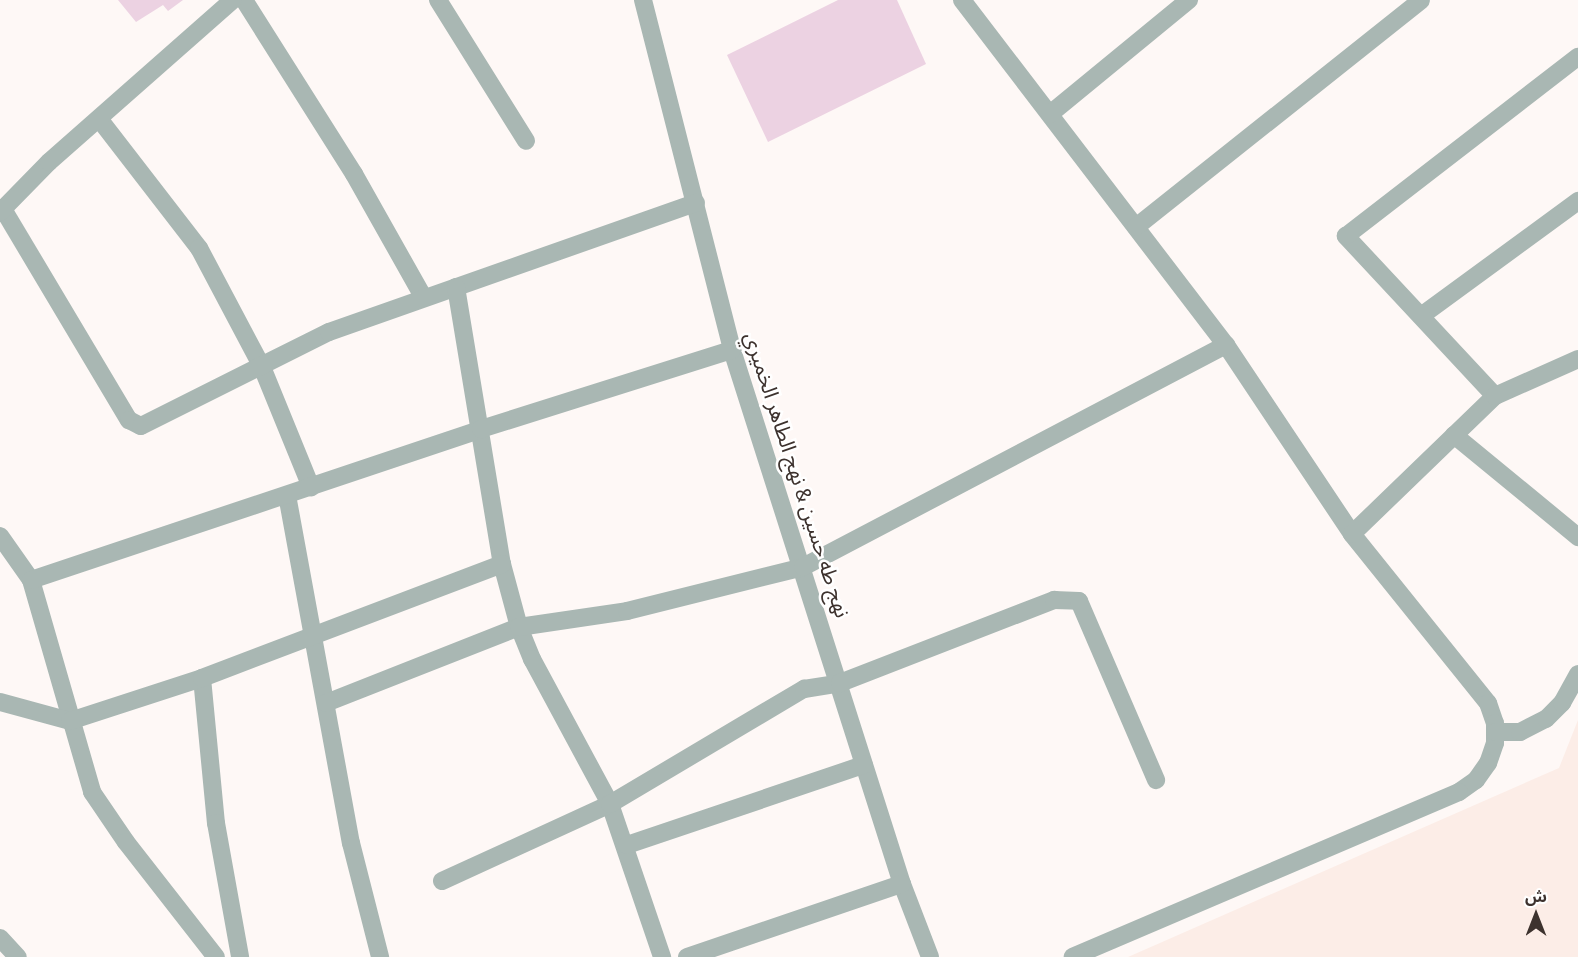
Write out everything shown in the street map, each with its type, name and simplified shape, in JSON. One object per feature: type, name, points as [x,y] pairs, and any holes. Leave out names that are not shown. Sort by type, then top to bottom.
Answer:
[{"type":"street","points":[[234,0],[50,162],[1,210],[134,424],[147,424],[329,332],[696,203]]},
{"type":"street","points":[[244,0],[354,174],[424,298]]},
{"type":"street","points":[[438,0],[525,141]]},
{"type":"street","name":"نهج طه حسين & نهج الطاهر الخميري","points":[[643,0],[732,350],[840,683],[902,884],[930,957]]},
{"type":"street","points":[[962,0],[1226,345],[1352,534],[1488,703],[1495,732],[1488,763],[1459,792],[1073,957]]},
{"type":"street","points":[[1050,114],[1189,0]]},
{"type":"street","points":[[1136,227],[1421,0]]},
{"type":"street","points":[[1495,396],[1346,236],[1578,57]]},
{"type":"street","points":[[100,120],[199,248],[262,367],[311,486]]},
{"type":"street","points":[[1421,316],[1578,201]]},
{"type":"street","points":[[456,287],[502,564],[519,627],[532,659],[610,804],[627,845],[662,957]]},
{"type":"street","points":[[326,704],[519,627],[627,611],[802,567],[1226,345]]},
{"type":"street","points":[[31,580],[481,429],[732,350]]},
{"type":"street","points":[[1352,534],[1495,396],[1578,359]]},
{"type":"street","points":[[1454,435],[1578,537]]},
{"type":"street","points":[[287,495],[310,634],[326,704],[351,843],[380,957]]},
{"type":"street","points":[[0,536],[31,580],[92,792],[126,842],[216,957]]},
{"type":"street","points":[[0,702],[70,721],[202,678],[310,634],[502,564]]},
{"type":"street","points":[[442,881],[610,804],[804,689],[840,683],[1026,608],[1053,600],[1079,601],[1156,780]]},
{"type":"street","points":[[1495,732],[1520,732],[1546,719],[1562,704],[1578,674]]},
{"type":"street","points":[[202,678],[216,823],[240,957]]},
{"type":"street","points":[[627,845],[864,765]]},
{"type":"street","points":[[687,957],[902,884]]},
{"type":"street","points":[[0,938],[18,957]]},
{"type":"shaded area","points":[[1578,720],[1578,957],[1128,957],[1559,768]]},
{"type":"building","points":[[118,0],[183,0],[168,11],[163,5],[136,22]]},
{"type":"building","points":[[838,0],[897,0],[926,64],[768,142],[727,55]]}]
